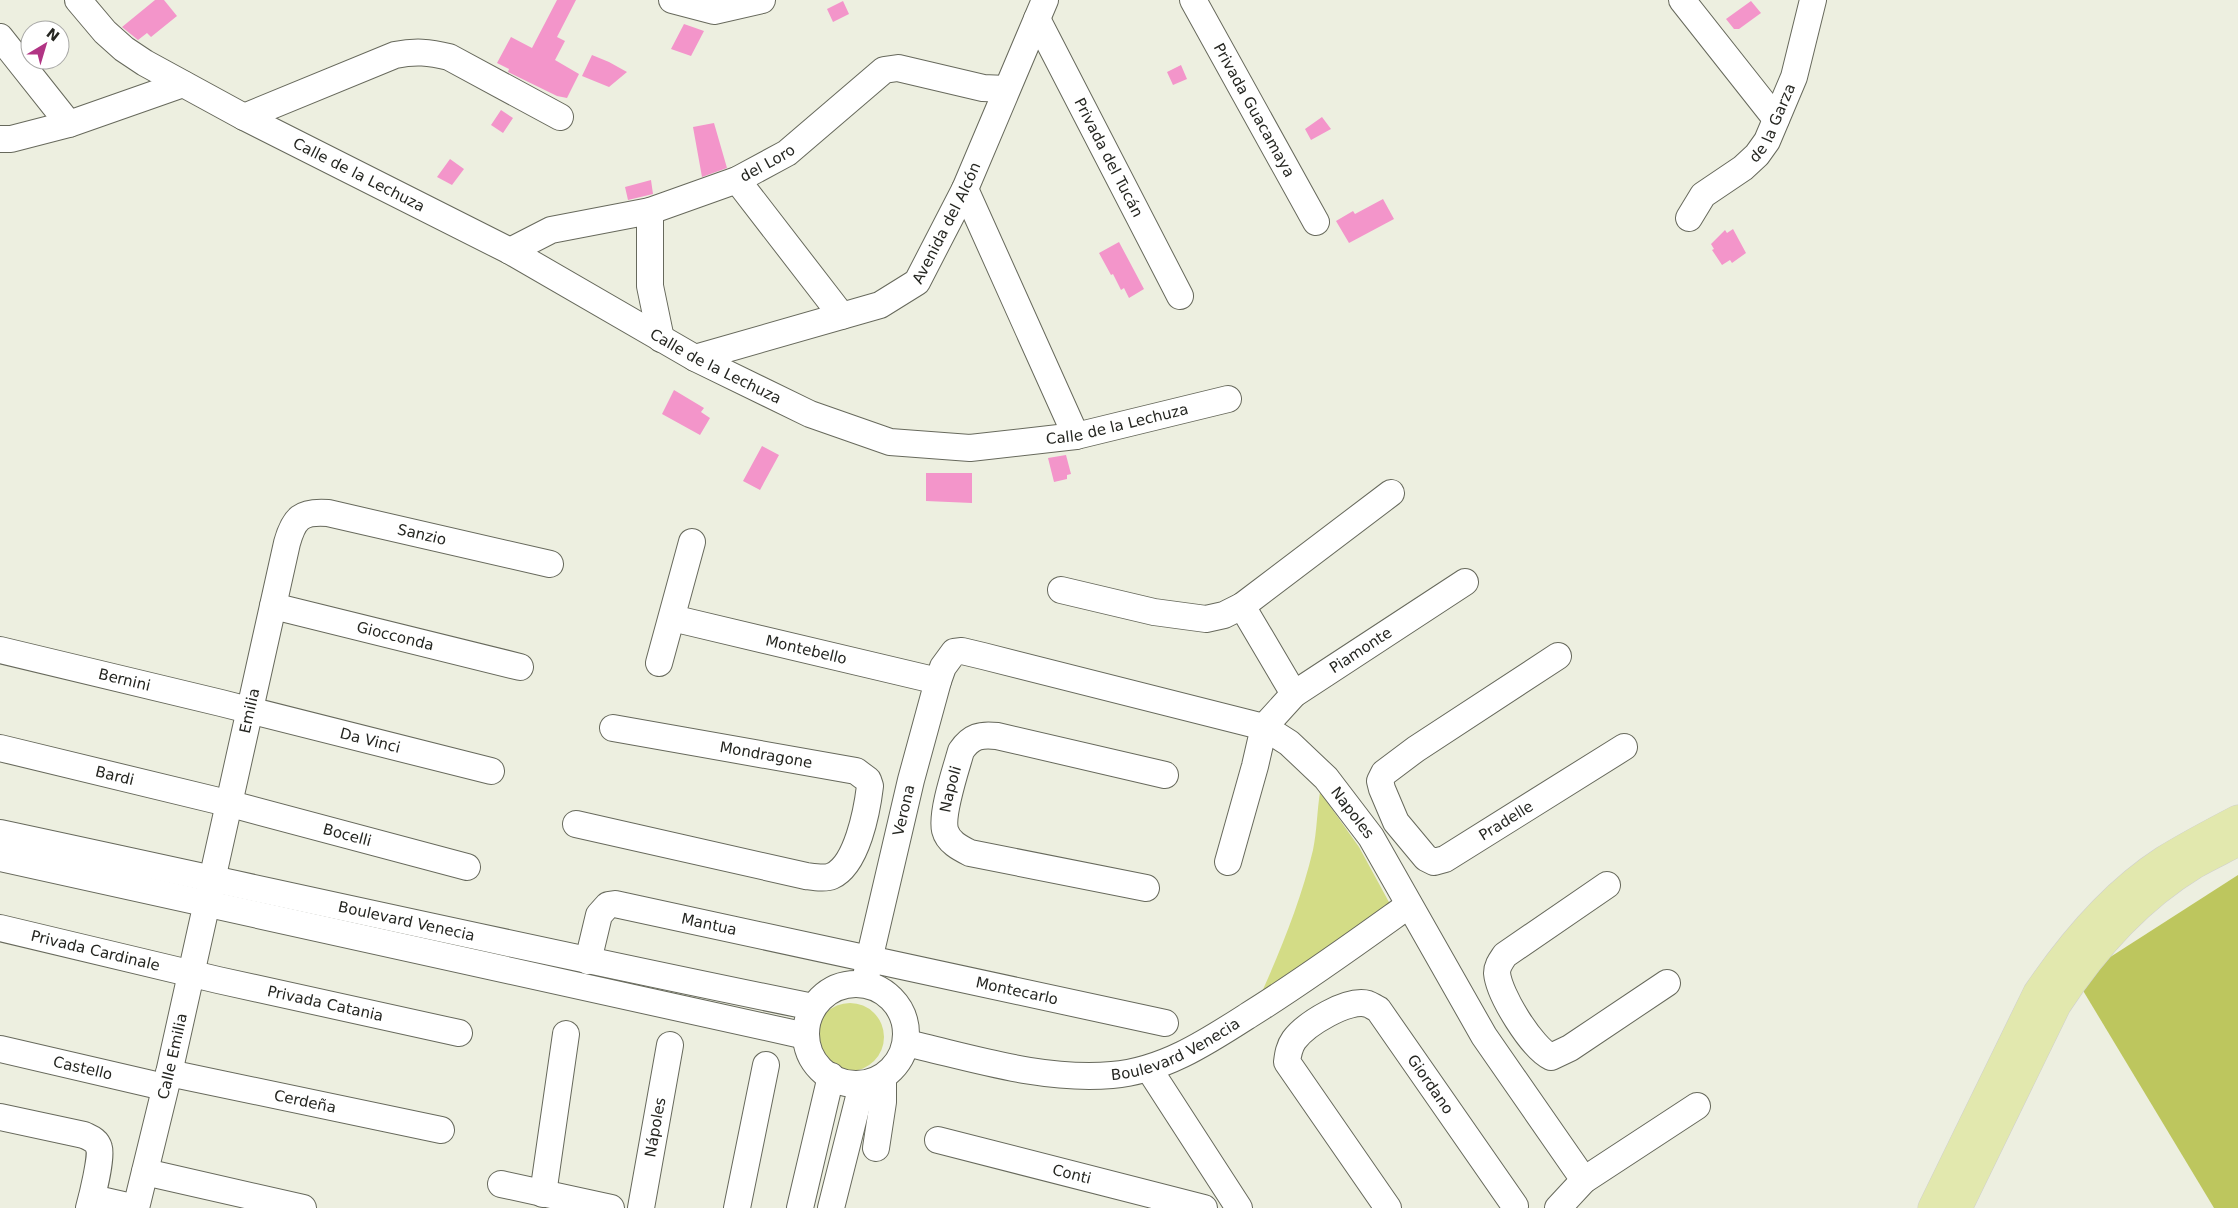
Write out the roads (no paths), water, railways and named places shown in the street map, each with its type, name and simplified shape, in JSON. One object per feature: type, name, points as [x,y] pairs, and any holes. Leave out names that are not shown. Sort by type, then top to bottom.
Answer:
[{"type":"main road","points":[[1958,1208],[2044,1030],[2073,981],[2119,926],[2147,901],[2190,857],[2238,818]]},
{"type":"main road","points":[[1932,1208],[2038,993],[2054,968],[2077,939],[2108,907],[2163,861],[2190,857],[2238,842]]},
{"type":"street","name":"Calle de la Lechuza","points":[[78,0],[105,32],[124,49],[183,84],[244,117],[510,251],[695,358],[810,414],[890,442],[970,448],[1076,436],[1228,399]]},
{"type":"street","points":[[672,0],[714,11],[762,0]]},
{"type":"street","name":"Privada Guacamaya","points":[[1193,0],[1316,222]]},
{"type":"street","points":[[1682,0],[1776,120]]},
{"type":"street","name":"de la Garza","points":[[1689,218],[1702,195],[1742,168],[1757,155],[1767,141],[1794,77],[1813,0]]},
{"type":"street","name":"Avenida del Alcón","points":[[695,358],[880,305],[917,282],[965,189],[1041,10]]},
{"type":"street","name":"Privada del Tucán","points":[[1041,10],[1180,296]]},
{"type":"street","points":[[0,37],[69,124]]},
{"type":"street","points":[[244,117],[395,55],[430,52],[448,57],[560,117]]},
{"type":"street","name":"del Loro","points":[[510,251],[551,230],[650,211],[737,180],[787,153],[884,70],[898,68],[983,88],[1006,89]]},
{"type":"street","points":[[0,139],[69,124],[183,84]]},
{"type":"street","points":[[737,180],[842,316]]},
{"type":"street","points":[[965,189],[1076,436]]},
{"type":"street","points":[[650,211],[650,286],[661,339]]},
{"type":"street","points":[[1061,590],[1154,612],[1206,619],[1224,615],[1242,606],[1391,493]]},
{"type":"street","name":"Sanzio","points":[[297,520],[304,514],[328,512],[550,564]]},
{"type":"street","name":"Emilia","points":[[206,903],[272,606],[287,543],[297,520]]},
{"type":"street","points":[[659,663],[692,542]]},
{"type":"street","name":"Piamonte","points":[[1264,727],[1294,694],[1465,582]]},
{"type":"street","name":"Giocconda","points":[[272,606],[520,667]]},
{"type":"street","points":[[1242,606],[1294,694]]},
{"type":"street","name":"Montebello","points":[[672,618],[938,680]]},
{"type":"street","name":"Bernini","points":[[0,650],[248,710]]},
{"type":"street","name":"Verona","points":[[867,972],[911,780],[938,680],[948,658],[954,652],[962,651]]},
{"type":"street","name":"Napoles","points":[[962,651],[1264,727],[1289,743],[1326,778],[1371,837],[1484,1036],[1584,1180]]},
{"type":"street","name":"Pradelle","points":[[1558,656],[1416,749],[1384,773],[1380,781],[1396,822],[1426,858],[1434,862],[1445,859],[1624,747]]},
{"type":"street","name":"Da Vinci","points":[[248,710],[491,771]]},
{"type":"street","points":[[1228,862],[1256,766],[1264,727]]},
{"type":"street","name":"Mondragone","points":[[613,728],[856,771],[868,780],[870,786],[861,826]]},
{"type":"street","name":"Napoli","points":[[1146,888],[986,857],[959,848],[950,839],[945,830],[951,788],[961,751],[967,742],[974,737],[985,735],[997,736],[1165,775]]},
{"type":"street","name":"Bardi","points":[[0,748],[227,803]]},
{"type":"street","points":[[911,780],[951,788]]},
{"type":"street","name":"Bocelli","points":[[227,803],[467,867]]},
{"type":"street","points":[[1371,837],[1396,822]]},
{"type":"street","points":[[576,824],[817,877],[830,877],[846,867],[853,854],[861,826],[898,835]]},
{"type":"street","name":"Boulevard Venecia","points":[[0,833],[211,877],[588,961],[813,1007]]},
{"type":"street","name":"Boulevard Venecia","points":[[0,858],[806,1036]]},
{"type":"street","points":[[1607,885],[1505,955],[1499,963],[1497,972],[1513,1016],[1543,1053],[1551,1057],[1570,1048],[1667,983]]},
{"type":"street","name":"Calle Emilia","points":[[136,1208],[206,903]]},
{"type":"street","name":"Mantua","points":[[588,961],[599,915],[608,905],[615,904],[867,972]]},
{"type":"street","name":"Boulevard Venecia","points":[[906,1043],[1044,1073],[1112,1075],[1149,1069],[1199,1047],[1299,984],[1408,905]]},
{"type":"street","name":"Privada Cardinale","points":[[0,928],[191,973]]},
{"type":"street","points":[[867,972],[881,990],[893,1000],[902,1013],[906,1029],[906,1043],[897,1063],[873,1081],[845,1083],[823,1072],[814,1062],[808,1049],[806,1026],[813,1007],[827,992],[867,972]]},
{"type":"street","name":"Montecarlo","points":[[867,972],[1165,1023]]},
{"type":"street","name":"Privada Catania","points":[[191,973],[459,1033]]},
{"type":"street","points":[[1299,984],[1324,1016]]},
{"type":"street","name":"Giordano","points":[[1388,1208],[1287,1062],[1293,1041],[1301,1032],[1341,1007],[1358,1003],[1368,1004],[1378,1009],[1515,1206]]},
{"type":"street","points":[[1484,1036],[1513,1016]]},
{"type":"street","points":[[543,1194],[566,1034]]},
{"type":"street","name":"Nápoles","points":[[641,1208],[670,1045]]},
{"type":"street","name":"Castello","points":[[0,1049],[166,1080]]},
{"type":"street","points":[[737,1208],[766,1065]]},
{"type":"street","points":[[1149,1069],[1239,1208]]},
{"type":"street","points":[[800,1208],[831,1076]]},
{"type":"street","name":"Cerdeña","points":[[166,1080],[440,1130]]},
{"type":"street","points":[[873,1081],[883,1102],[876,1148]]},
{"type":"street","points":[[831,1208],[873,1081]]},
{"type":"street","points":[[1558,1208],[1584,1180],[1697,1106]]},
{"type":"street","points":[[0,1117],[84,1135],[96,1141],[100,1148],[91,1203],[136,1208]]},
{"type":"street","name":"Conti","points":[[938,1140],[1204,1208]]},
{"type":"street","points":[[145,1172],[303,1208]]},
{"type":"street","points":[[501,1184],[611,1208]]}]
